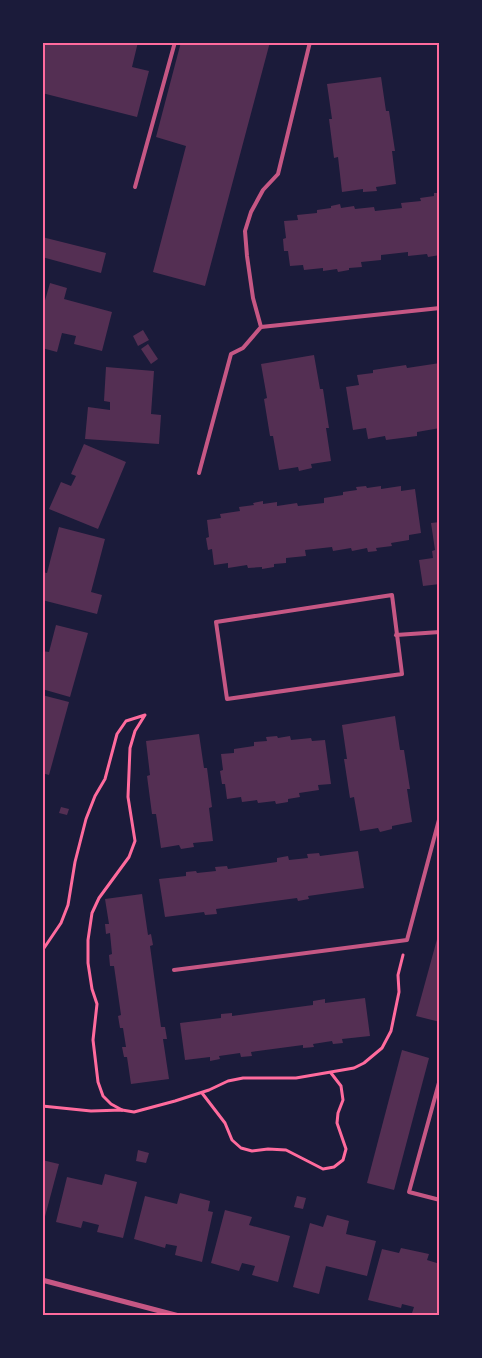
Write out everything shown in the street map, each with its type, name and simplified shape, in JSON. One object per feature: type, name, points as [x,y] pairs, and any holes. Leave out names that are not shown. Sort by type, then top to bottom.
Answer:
[{"type":"street","points":[[42,1280],[179,1316]]},
{"type":"lane","points":[[135,187],[175,42]]},
{"type":"lane","points":[[261,327],[253,298],[245,231],[251,212],[263,190],[278,174],[310,42]]},
{"type":"lane","points":[[199,473],[231,354],[243,348],[261,327],[440,308]]},
{"type":"lane","points":[[392,596],[396,635],[402,674],[227,699],[216,622],[392,596]]},
{"type":"lane","points":[[396,635],[440,632]]},
{"type":"lane","points":[[174,970],[408,940],[440,816]]},
{"type":"lane","points":[[440,1079],[409,1192],[440,1200]]},
{"type":"path","points":[[42,951],[62,922],[68,905],[75,862],[86,818],[95,796],[105,779],[118,734],[126,721],[145,715],[135,731],[129,756],[128,797],[135,841],[129,857],[99,898],[92,913],[88,940],[88,963],[92,989],[97,1004],[93,1040],[98,1082],[103,1096],[111,1104],[122,1110]]},
{"type":"path","points":[[42,1106],[91,1111],[122,1110],[134,1112],[202,1093],[228,1081],[243,1078],[296,1078],[354,1068],[364,1063],[382,1048],[391,1031],[399,992],[398,975],[408,940]]},
{"type":"path","points":[[202,1093],[225,1123],[232,1140],[241,1148],[252,1151],[268,1149],[286,1150],[323,1169],[334,1167],[343,1160],[346,1149],[337,1123],[338,1113],[343,1100],[342,1086],[331,1073]]},
{"type":"building","points":[[42,42],[138,42],[132,67],[149,71],[137,117],[42,93]]},
{"type":"building","points":[[181,42],[270,42],[205,286],[153,272],[186,146],[156,137]]},
{"type":"building","points":[[381,77],[386,111],[389,111],[395,151],[392,151],[396,184],[376,187],[377,191],[363,192],[363,189],[342,192],[338,157],[334,158],[329,119],[332,119],[327,84]]},
{"type":"building","points":[[434,193],[440,193],[440,255],[428,257],[427,254],[408,256],[408,252],[381,255],[381,260],[361,262],[362,267],[349,268],[349,270],[338,272],[337,269],[323,271],[323,268],[304,270],[303,265],[290,266],[288,251],[284,251],[283,239],[286,238],[284,221],[298,220],[297,215],[317,213],[317,210],[331,208],[331,206],[340,204],[341,208],[354,206],[355,209],[374,207],[375,211],[402,208],[401,203],[421,201],[420,198],[434,196]]},
{"type":"building","points":[[42,237],[106,253],[101,273],[42,257]]},
{"type":"building","points":[[50,283],[67,288],[64,299],[112,312],[102,351],[74,344],[76,336],[62,333],[57,352],[42,348],[42,311]]},
{"type":"building","points":[[143,330],[149,340],[138,346],[133,336]]},
{"type":"building","points":[[148,344],[158,359],[151,364],[141,349]]},
{"type":"building","points":[[314,355],[320,389],[323,389],[329,428],[326,428],[331,461],[311,464],[312,468],[299,471],[298,467],[279,470],[273,436],[270,436],[264,399],[267,398],[261,364]]},
{"type":"building","points":[[440,363],[440,428],[417,432],[417,436],[386,440],[385,436],[368,439],[366,428],[353,430],[346,387],[359,385],[357,375],[373,373],[373,370],[406,365],[407,368]]},
{"type":"building","points":[[106,367],[154,371],[151,414],[161,415],[159,444],[85,439],[88,407],[110,410],[110,402],[104,401]]},
{"type":"building","points":[[84,444],[126,462],[98,529],[49,509],[61,482],[71,486],[76,476],[71,474]]},
{"type":"building","points":[[366,486],[367,488],[381,486],[381,489],[401,486],[401,491],[415,489],[421,533],[409,535],[409,540],[391,543],[392,546],[376,548],[377,551],[368,552],[367,548],[352,551],[351,548],[333,551],[332,547],[305,550],[306,556],[286,558],[286,563],[274,564],[274,567],[262,569],[262,567],[248,568],[247,565],[228,568],[228,563],[214,565],[212,549],[208,550],[206,538],[209,537],[207,520],[221,518],[220,514],[240,511],[239,507],[254,505],[253,503],[263,501],[263,504],[277,502],[277,506],[297,503],[298,506],[324,503],[324,498],[343,495],[343,492],[357,490],[356,487]]},
{"type":"building","points":[[440,522],[440,584],[423,586],[419,560],[433,558],[432,551],[435,550],[431,523]]},
{"type":"building","points":[[59,527],[105,539],[91,592],[102,595],[97,614],[42,600],[42,572],[47,573]]},
{"type":"building","points":[[56,625],[88,633],[70,697],[42,689],[42,651],[49,652]]},
{"type":"building","points":[[42,695],[69,702],[49,775],[42,773]]},
{"type":"building","points":[[395,716],[400,750],[404,750],[410,789],[407,789],[412,822],[392,826],[392,829],[380,832],[378,828],[360,831],[354,797],[350,798],[344,759],[347,759],[342,725]]},
{"type":"building","points":[[199,734],[204,768],[207,768],[212,807],[209,808],[213,841],[193,843],[194,847],[181,849],[179,845],[161,848],[156,814],[152,814],[147,776],[150,775],[146,741]]},
{"type":"building","points":[[277,736],[278,738],[290,736],[291,740],[311,738],[312,741],[325,740],[331,784],[318,785],[319,790],[299,793],[300,797],[276,804],[275,801],[258,803],[257,800],[242,802],[241,797],[227,799],[225,784],[222,784],[220,771],[223,770],[221,754],[234,753],[234,749],[254,746],[254,742],[267,741],[266,737]]},
{"type":"building","points":[[61,807],[69,809],[67,815],[59,813]]},
{"type":"building","points":[[358,851],[364,888],[308,896],[309,899],[298,901],[297,898],[216,909],[217,914],[205,915],[204,912],[165,917],[159,879],[186,876],[186,872],[216,871],[215,867],[227,866],[228,869],[277,862],[277,858],[288,856],[289,860],[308,858],[307,854],[319,853],[320,856]]},
{"type":"building","points":[[142,894],[148,935],[151,934],[153,945],[150,946],[161,1027],[165,1027],[167,1039],[163,1039],[169,1079],[131,1084],[127,1057],[124,1057],[122,1047],[126,1047],[123,1028],[120,1028],[118,1016],[121,1015],[114,966],[110,966],[109,955],[112,954],[110,933],[106,934],[105,924],[109,924],[105,899]]},
{"type":"building","points":[[440,932],[440,1022],[416,1016]]},
{"type":"building","points":[[365,998],[370,1036],[342,1039],[343,1043],[333,1044],[332,1041],[313,1044],[314,1047],[303,1048],[303,1045],[251,1052],[252,1056],[241,1057],[240,1053],[219,1056],[220,1059],[210,1061],[210,1057],[185,1060],[180,1023],[221,1018],[221,1014],[232,1013],[232,1016],[313,1005],[313,1001],[325,999],[325,1003]]},
{"type":"building","points":[[402,1050],[429,1058],[394,1190],[367,1183]]},
{"type":"building","points":[[138,1150],[149,1153],[146,1163],[136,1161]]},
{"type":"building","points":[[42,1160],[59,1164],[43,1224],[42,1224]]},
{"type":"building","points":[[105,1174],[137,1182],[123,1238],[97,1232],[99,1225],[83,1221],[81,1228],[56,1222],[67,1177],[102,1185]]},
{"type":"building","points":[[180,1193],[210,1201],[208,1211],[213,1212],[202,1262],[175,1255],[177,1246],[166,1244],[165,1248],[134,1239],[145,1196],[177,1204]]},
{"type":"building","points":[[297,1196],[306,1198],[303,1209],[294,1207]]},
{"type":"building","points":[[225,1210],[252,1217],[249,1225],[290,1236],[278,1282],[252,1275],[255,1266],[242,1263],[239,1271],[211,1263]]},
{"type":"building","points":[[327,1215],[349,1221],[346,1234],[376,1241],[367,1276],[326,1266],[319,1294],[293,1287],[310,1223],[323,1227]]},
{"type":"building","points":[[401,1248],[429,1254],[427,1260],[440,1264],[440,1309],[438,1316],[411,1316],[414,1307],[402,1304],[401,1308],[368,1300],[382,1249],[399,1253]]}]
